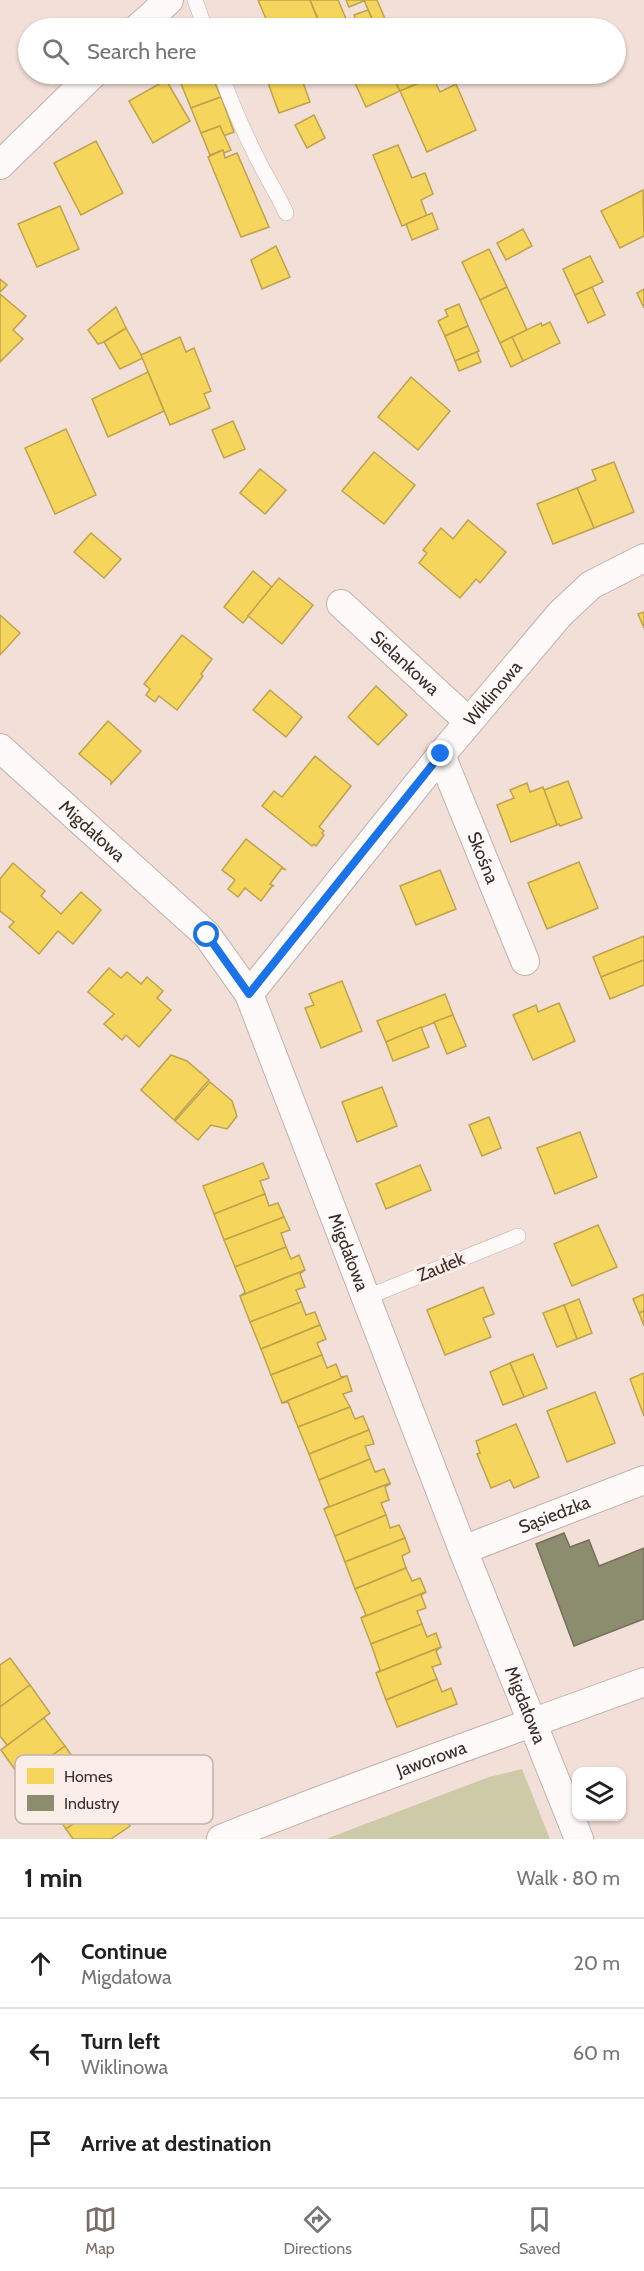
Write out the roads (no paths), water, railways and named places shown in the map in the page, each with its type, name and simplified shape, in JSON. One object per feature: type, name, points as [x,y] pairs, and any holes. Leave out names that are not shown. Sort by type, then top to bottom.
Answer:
[{"type":"street","points":[[149,18],[169,0]]},
{"type":"street","points":[[0,165],[83,84]]},
{"type":"street","name":"Wiklinowa","points":[[249,994],[441,754],[560,614],[591,585],[644,558]]},
{"type":"street","name":"Sielankowa","points":[[342,604],[469,722]]},
{"type":"street","name":"Migdałowa","points":[[0,748],[207,935],[249,994],[463,1550],[579,1839]]},
{"type":"street","name":"Skośna","points":[[441,754],[525,961]]},
{"type":"street","name":"Sąsiedzka","points":[[463,1550],[644,1480]]},
{"type":"street","name":"Jaworowa","points":[[221,1839],[319,1799],[644,1682]]},
{"type":"lane","points":[[195,0],[201,18]]},
{"type":"lane","points":[[224,84],[243,130],[286,213]]},
{"type":"lane","name":"Zaułek","points":[[365,1298],[518,1236]]}]
